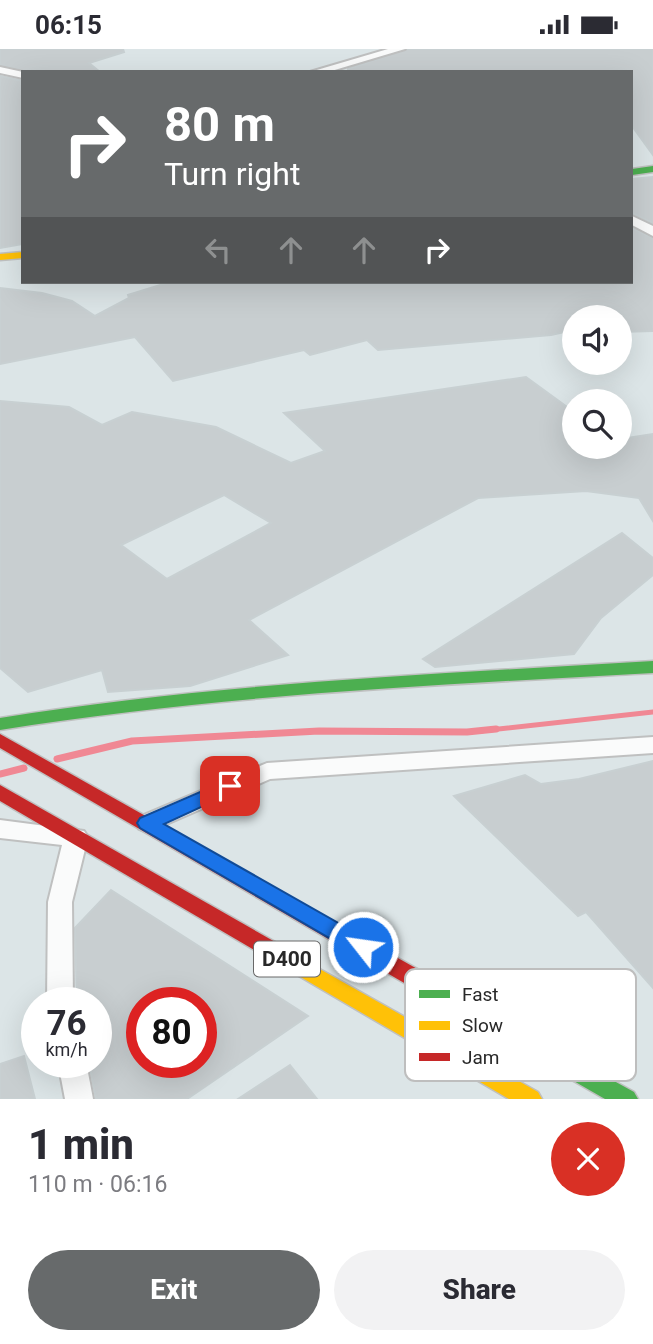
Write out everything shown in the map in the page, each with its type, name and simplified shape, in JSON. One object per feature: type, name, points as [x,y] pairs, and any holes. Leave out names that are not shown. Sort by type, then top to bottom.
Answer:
[{"type":"main road","points":[[633,172],[653,169]]},
{"type":"main road","points":[[0,257],[21,255]]},
{"type":"main road","points":[[0,724],[48,714],[296,687],[393,679],[653,667]]},
{"type":"main road","name":"D400","points":[[0,740],[405,972]]},
{"type":"main road","name":"D400","points":[[0,792],[405,1027]]},
{"type":"main road","name":"D400","points":[[499,1081],[530,1099]]},
{"type":"main road","name":"D400","points":[[595,1081],[626,1099]]},
{"type":"street","points":[[322,70],[400,49]]},
{"type":"street","points":[[0,70],[21,75]]},
{"type":"street","points":[[633,221],[653,232]]},
{"type":"street","points":[[147,823],[267,771],[653,745]]},
{"type":"street","points":[[0,829],[42,836],[76,837],[60,902],[60,987]]},
{"type":"street","points":[[75,1078],[79,1099]]},
{"type":"building","points":[[0,49],[123,49],[124,52],[89,63],[98,70],[21,71],[0,65]]},
{"type":"building","points":[[408,49],[653,49],[653,155],[633,127],[633,70],[348,69]]},
{"type":"building","points":[[0,76],[21,81],[21,244],[0,248]]},
{"type":"building","points":[[653,177],[653,223],[633,213],[633,179]]},
{"type":"building","points":[[633,228],[653,238],[653,331],[632,332],[632,305],[562,305],[562,333],[551,335],[378,350],[367,340],[310,355],[304,350],[173,381],[135,337],[0,364],[0,288],[42,293],[72,301],[95,316],[129,298],[128,295],[164,284],[633,284]]},
{"type":"building","points":[[526,377],[562,403],[562,459],[632,459],[632,437],[653,434],[653,521],[639,498],[586,491],[478,498],[249,620],[288,655],[190,686],[108,692],[102,670],[28,692],[0,668],[0,401],[69,407],[102,425],[132,412],[216,427],[291,463],[325,451],[284,413]],"holes":[[[224,495],[271,523],[167,579],[121,545]]]},
{"type":"building","points":[[622,533],[653,558],[653,575],[601,618],[574,654],[435,667],[423,659]]},
{"type":"building","points":[[653,761],[653,988],[586,912],[578,916],[454,796],[525,775],[541,784],[579,779]]},
{"type":"building","points":[[111,890],[308,1016],[187,1099],[96,1099],[92,1078],[112,1078],[112,987],[77,987],[75,928]]},
{"type":"building","points":[[21,1057],[21,1078],[30,1078],[35,1099],[0,1099],[0,1064]]},
{"type":"building","points":[[290,1065],[317,1099],[238,1099]]},
{"type":"waterway","points":[[480,731],[653,712]]},
{"type":"waterway","points":[[57,759],[132,741],[319,731],[467,732],[496,729]]},
{"type":"waterway","points":[[0,774],[24,768]]},
{"type":"traffic: fast","points":[[633,172],[653,169]]},
{"type":"traffic: fast","points":[[0,724],[92,709],[302,687],[653,667]]},
{"type":"traffic: fast","points":[[594,1081],[626,1099]]},
{"type":"traffic: slow","points":[[0,257],[21,255]]},
{"type":"traffic: slow","points":[[270,949],[405,1027]]},
{"type":"traffic: slow","points":[[499,1081],[530,1099]]},
{"type":"traffic: jam","points":[[0,740],[405,972]]},
{"type":"traffic: jam","points":[[0,792],[270,949]]},
{"type":"route","points":[[230,786],[147,823],[363,947]]}]
